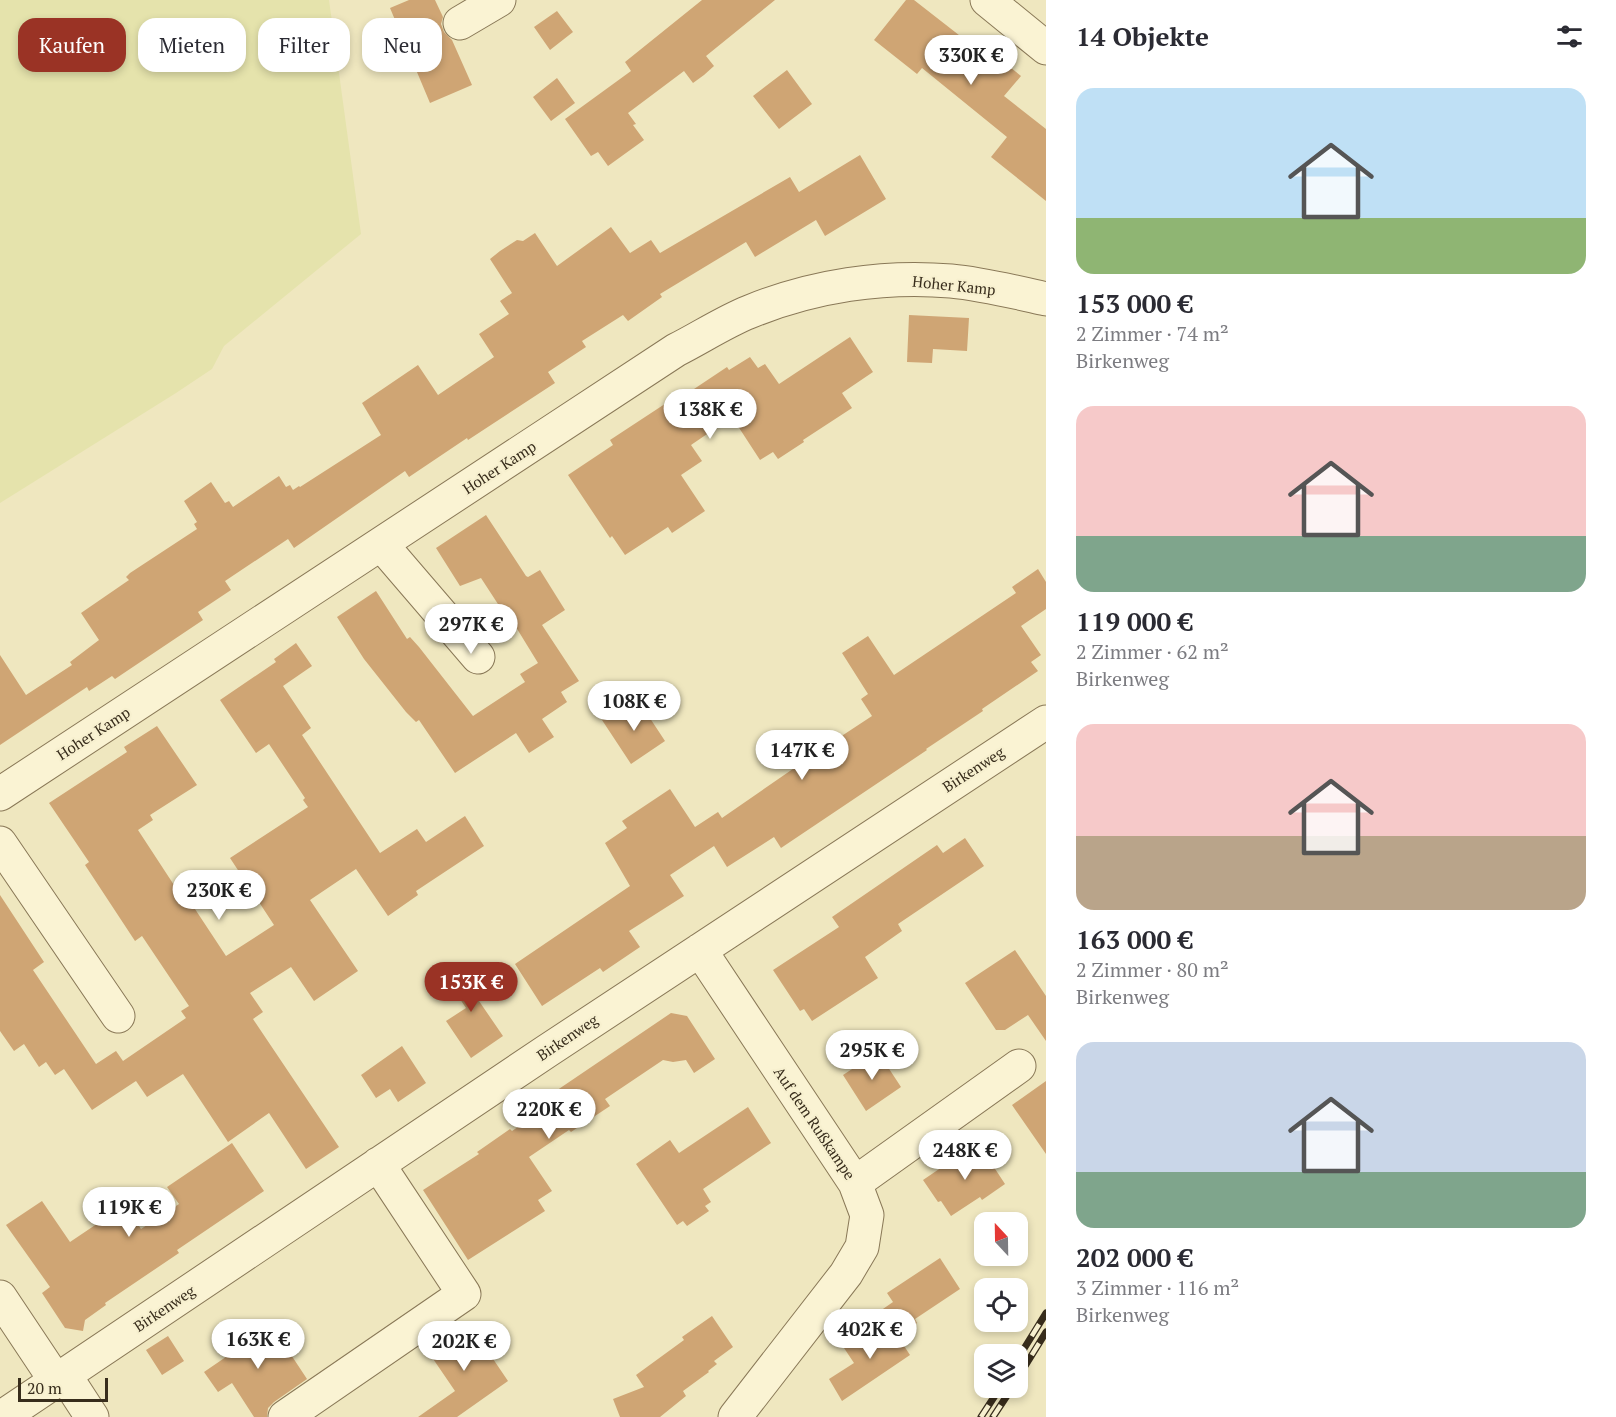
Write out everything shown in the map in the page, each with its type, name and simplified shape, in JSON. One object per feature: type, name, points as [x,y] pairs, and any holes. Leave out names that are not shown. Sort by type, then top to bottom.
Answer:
[{"type":"street","points":[[460,23],[499,0]]},
{"type":"street","points":[[987,0],[1046,48]]},
{"type":"street","name":"Hoher Kamp","points":[[0,794],[676,350],[748,312],[826,288],[901,280],[951,281],[1046,299]]},
{"type":"street","points":[[381,544],[478,657]]},
{"type":"street","name":"Birkenweg","points":[[2,1417],[378,1164],[1046,722]]},
{"type":"street","points":[[0,843],[118,1016]]},
{"type":"street","name":"Auf dem Rußkampe","points":[[700,950],[855,1183],[867,1215],[862,1246],[846,1274],[735,1417]]},
{"type":"street","points":[[855,1183],[1019,1066]]},
{"type":"street","points":[[285,1417],[464,1294],[378,1164]]},
{"type":"street","points":[[0,1297],[92,1417]]},
{"type":"shaded area","points":[[0,0],[329,0],[331,18],[258,18],[258,72],[339,72],[361,234],[224,346],[212,369],[0,503]]},
{"type":"building","points":[[409,0],[435,0],[443,17],[442,20],[442,18],[394,18],[390,8]]},
{"type":"building","points":[[702,0],[775,0],[706,56],[714,66],[704,75],[693,83],[684,71],[628,113],[636,124],[633,125],[644,140],[608,166],[598,152],[591,156],[565,119],[631,71],[625,62]]},
{"type":"building","points":[[906,0],[914,0],[973,46],[977,41],[1021,76],[1004,96],[1046,129],[1046,201],[991,157],[1007,137],[922,68],[917,74],[874,40]]},
{"type":"building","points":[[557,11],[573,32],[550,50],[534,27]]},
{"type":"building","points":[[442,27],[452,40],[472,85],[430,103],[417,72],[442,72]]},
{"type":"building","points":[[787,70],[812,104],[779,129],[753,96]]},
{"type":"building","points":[[557,78],[575,103],[551,121],[533,97]]},
{"type":"building","points":[[860,155],[886,199],[825,236],[816,220],[755,257],[746,242],[660,294],[662,297],[628,321],[623,315],[582,341],[586,347],[548,372],[555,383],[409,477],[405,471],[294,548],[288,539],[225,581],[231,590],[198,612],[203,620],[115,679],[112,676],[89,691],[87,687],[0,745],[0,655],[26,695],[72,665],[70,662],[99,640],[81,613],[129,580],[126,577],[130,573],[197,529],[194,524],[197,522],[184,501],[211,482],[225,503],[229,501],[233,507],[279,476],[286,487],[290,485],[293,490],[300,487],[381,435],[362,403],[418,365],[438,395],[494,357],[479,334],[509,314],[500,301],[512,293],[490,259],[500,251],[517,240],[523,241],[535,233],[557,266],[611,227],[630,253],[651,240],[660,253],[790,177],[799,192]]},
{"type":"building","points":[[909,315],[969,318],[967,351],[933,349],[932,363],[907,362]]},
{"type":"building","points":[[850,337],[873,372],[842,393],[852,408],[778,459],[773,452],[760,460],[732,417],[691,445],[702,461],[681,475],[705,511],[672,533],[668,527],[625,555],[612,536],[610,538],[568,475],[613,445],[610,440],[677,396],[679,399],[727,367],[729,370],[750,357],[758,368],[765,364],[779,384]]},
{"type":"building","points":[[486,515],[526,576],[540,570],[565,610],[542,625],[579,681],[561,692],[567,702],[542,719],[554,737],[529,753],[516,733],[455,773],[419,720],[416,722],[406,712],[364,659],[337,617],[376,591],[407,639],[410,637],[419,647],[473,716],[525,682],[520,674],[538,663],[511,619],[509,621],[481,578],[460,586],[436,548]]},
{"type":"building","points":[[1038,569],[1046,582],[1046,609],[1021,626],[1041,655],[1031,662],[1038,671],[927,750],[781,848],[774,837],[727,867],[714,846],[670,875],[684,896],[629,931],[640,947],[603,972],[600,968],[542,1006],[515,964],[630,886],[605,843],[627,828],[622,821],[670,789],[695,827],[718,812],[722,818],[803,762],[797,753],[828,732],[834,741],[872,716],[861,699],[868,694],[842,653],[868,636],[894,675],[1016,593],[1012,587]]},
{"type":"building","points":[[296,643],[312,666],[283,686],[311,728],[302,735],[380,853],[417,829],[426,842],[465,816],[484,846],[416,891],[418,895],[388,916],[356,869],[310,900],[358,971],[314,1001],[291,967],[250,993],[263,1012],[253,1019],[339,1147],[306,1169],[269,1113],[228,1142],[183,1074],[147,1097],[136,1081],[92,1110],[64,1069],[55,1075],[46,1062],[39,1067],[24,1044],[14,1051],[0,1031],[0,895],[44,962],[33,970],[96,1064],[116,1051],[123,1061],[186,1018],[181,1011],[189,1006],[142,936],[135,941],[85,865],[89,862],[49,803],[127,752],[124,747],[157,726],[197,785],[150,815],[153,820],[138,830],[189,908],[193,906],[226,956],[274,925],[230,858],[308,807],[303,800],[305,798],[269,744],[256,753],[220,700],[276,662],[274,659]]},
{"type":"building","points":[[640,703],[665,741],[631,764],[602,720],[625,704],[629,710]]},
{"type":"building","points":[[965,838],[984,866],[898,924],[902,931],[865,957],[878,978],[812,1021],[804,1009],[800,1011],[773,970],[839,927],[832,917],[937,845],[943,853]]},
{"type":"building","points":[[1015,950],[1046,996],[1046,1041],[1028,1015],[1005,1030],[996,1030],[965,983]]},
{"type":"building","points":[[464,962],[486,996],[479,1001],[503,1036],[471,1058],[446,1021],[466,1008],[444,975]]},
{"type":"building","points":[[671,1013],[687,1016],[715,1059],[694,1073],[686,1060],[673,1062],[663,1060],[605,1099],[610,1106],[529,1157],[552,1191],[538,1200],[545,1211],[468,1260],[423,1190],[479,1154],[477,1152],[510,1129],[512,1131],[552,1104],[547,1097]]},
{"type":"building","points":[[402,1046],[426,1083],[398,1102],[390,1089],[376,1098],[361,1075]]},
{"type":"building","points":[[878,1052],[901,1087],[866,1111],[843,1075]]},
{"type":"building","points":[[1046,1081],[1046,1154],[1012,1105]]},
{"type":"building","points":[[748,1107],[771,1143],[703,1189],[711,1202],[705,1206],[709,1211],[687,1226],[683,1221],[677,1225],[636,1164],[670,1140],[679,1153]]},
{"type":"building","points":[[232,1143],[264,1191],[177,1250],[179,1253],[105,1303],[106,1305],[85,1320],[83,1331],[65,1328],[42,1293],[50,1287],[6,1225],[42,1201],[70,1242],[125,1205],[141,1229],[179,1204],[167,1187]]},
{"type":"building","points":[[980,1146],[1005,1184],[982,1200],[980,1197],[951,1216],[923,1180],[948,1163],[950,1166]]},
{"type":"building","points":[[940,1258],[960,1289],[915,1319],[917,1323],[897,1335],[880,1311],[893,1302],[887,1293]]},
{"type":"building","points":[[712,1316],[733,1347],[714,1361],[717,1364],[683,1391],[686,1396],[660,1417],[620,1417],[613,1399],[644,1387],[636,1375],[684,1340],[682,1337]]},
{"type":"building","points":[[268,1320],[307,1379],[274,1402],[268,1408],[267,1417],[254,1417],[232,1383],[218,1392],[204,1372],[239,1348],[235,1342]]},
{"type":"building","points":[[887,1320],[910,1355],[842,1401],[829,1379],[854,1363],[844,1348]]},
{"type":"building","points":[[468,1322],[508,1381],[457,1417],[418,1417],[455,1391],[427,1350]]},
{"type":"building","points":[[168,1336],[184,1361],[162,1375],[146,1350]]},
{"type":"railway","points":[[1027,1344],[1046,1313]]},
{"type":"railway","points":[[1028,1361],[1046,1332]]},
{"type":"railway","points":[[981,1417],[993,1398]]},
{"type":"railway","points":[[993,1417],[1005,1398]]}]
